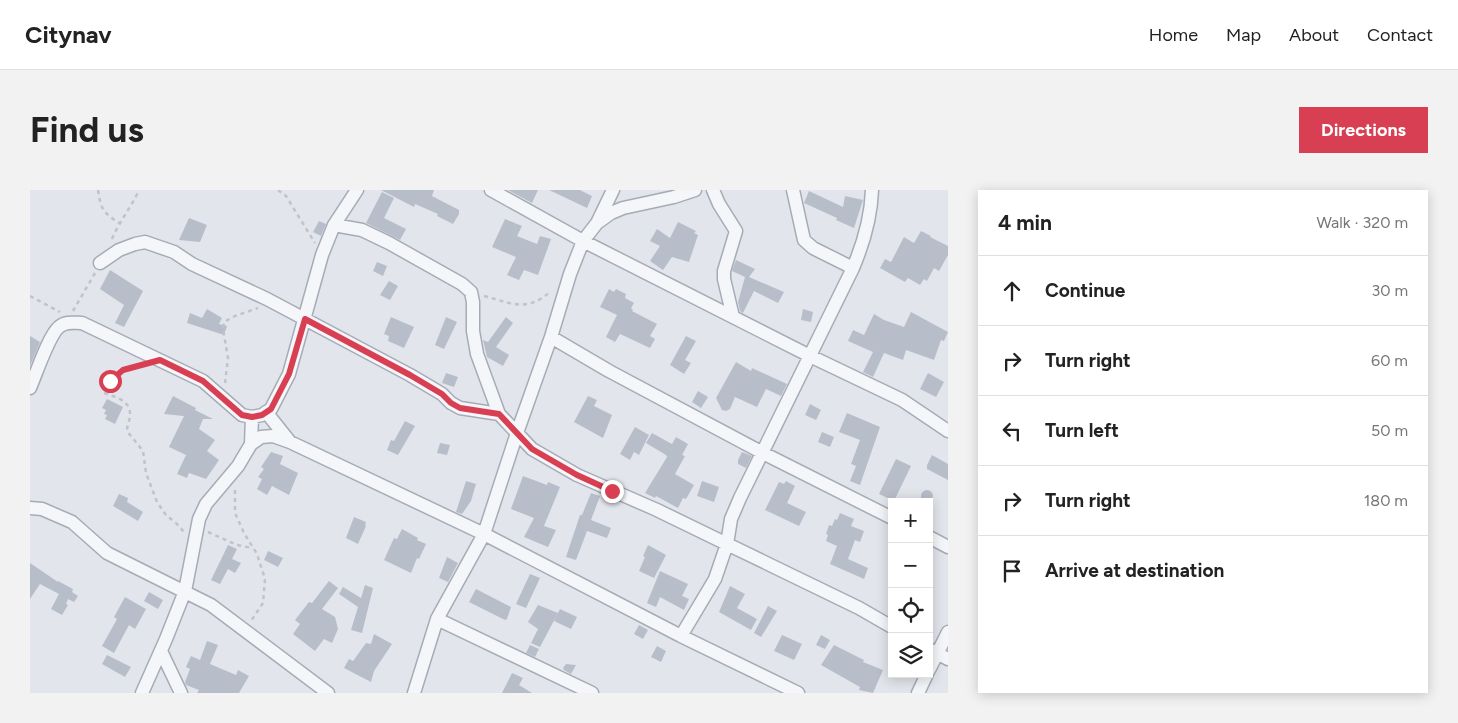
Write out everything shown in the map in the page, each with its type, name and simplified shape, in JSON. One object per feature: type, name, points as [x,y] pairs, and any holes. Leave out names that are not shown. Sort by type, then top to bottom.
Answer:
[{"type":"street","points":[[30,388],[53,334],[59,326],[68,322],[82,323],[203,381],[242,415],[252,417],[262,415],[271,409],[289,374],[322,255],[334,225],[357,190]]},
{"type":"street","points":[[491,190],[582,241],[810,356],[902,400],[948,431]]},
{"type":"street","points":[[414,693],[437,619],[484,534],[582,241],[597,223],[613,190]]},
{"type":"street","points":[[597,223],[611,213],[623,208],[674,197],[694,190]]},
{"type":"street","points":[[713,190],[719,204],[736,231],[724,271],[724,279],[733,317]]},
{"type":"street","points":[[793,190],[804,240],[813,248],[853,268]]},
{"type":"street","points":[[680,636],[715,579],[740,498],[853,268],[864,241],[871,208],[872,190]]},
{"type":"street","points":[[334,225],[362,230],[389,243],[462,284],[471,292],[473,331],[477,354],[499,414],[532,449],[577,475],[657,510],[859,608],[888,625]]},
{"type":"street","points":[[100,263],[119,250],[144,242],[174,252],[192,264],[274,303],[410,375],[442,394],[451,403],[460,408],[499,414]]},
{"type":"street","points":[[551,337],[609,371],[888,516]]},
{"type":"street","points":[[266,412],[290,442]]},
{"type":"street","points":[[251,444],[252,417]]},
{"type":"street","points":[[142,693],[185,591],[199,519],[206,504],[238,466],[251,444],[261,437],[273,436],[290,442],[484,534],[680,636],[798,693]]},
{"type":"street","points":[[30,508],[42,509],[72,522],[107,552],[212,605],[328,693]]},
{"type":"street","points":[[933,539],[948,547]]},
{"type":"street","points":[[437,619],[592,693]]},
{"type":"street","points":[[938,654],[948,632]]},
{"type":"street","points":[[161,651],[180,693]]},
{"type":"street","points":[[918,693],[925,678]]},
{"type":"path","points":[[98,190],[100,205],[104,213],[119,223]]},
{"type":"path","points":[[278,190],[286,196],[322,255]]},
{"type":"path","points":[[471,292],[508,304],[532,304],[544,298],[570,274]]},
{"type":"path","points":[[30,296],[59,311],[68,322]]},
{"type":"path","points":[[223,397],[228,358],[223,329],[224,322],[234,316],[274,303]]},
{"type":"path","points":[[160,360],[123,370],[105,388],[104,393],[128,404],[130,415],[127,431],[143,451],[146,473],[156,502],[194,545]]},
{"type":"path","points":[[238,466],[235,513],[244,534],[254,548],[261,563],[265,580],[263,603],[245,630]]},
{"type":"path","points":[[198,528],[236,545],[254,548]]},
{"type":"building","points":[[381,190],[434,190],[432,196],[459,210],[459,214],[453,224],[437,216],[438,214],[415,204],[414,207]]},
{"type":"building","points":[[508,190],[538,190],[532,203]]},
{"type":"building","points":[[549,190],[580,190],[592,196],[587,208]]},
{"type":"building","points":[[809,191],[843,207],[845,196],[863,200],[854,228],[804,203]]},
{"type":"building","points":[[382,192],[394,198],[384,218],[406,229],[400,240],[366,223]]},
{"type":"building","points":[[189,218],[207,225],[200,242],[179,240]]},
{"type":"building","points":[[505,219],[522,226],[517,236],[537,244],[540,236],[551,239],[538,275],[524,270],[519,280],[507,275],[516,257],[492,247]]},
{"type":"building","points":[[319,221],[326,224],[321,236],[313,232]]},
{"type":"building","points":[[678,222],[696,231],[694,233],[698,235],[689,262],[672,257],[663,270],[650,261],[660,246],[650,241],[657,229],[670,238]]},
{"type":"building","points":[[921,231],[948,246],[948,255],[939,271],[934,268],[927,281],[924,279],[920,285],[908,278],[905,282],[880,268],[885,259],[891,262],[904,237],[914,243]]},
{"type":"building","points":[[736,260],[755,269],[749,277],[784,292],[778,303],[754,291],[743,313],[740,311],[738,302],[745,277],[732,271]]},
{"type":"building","points":[[377,262],[387,266],[383,276],[373,271]]},
{"type":"building","points":[[110,270],[143,291],[124,327],[115,323],[124,305],[100,289]]},
{"type":"building","points":[[389,281],[398,286],[390,300],[380,295]]},
{"type":"building","points":[[609,289],[614,292],[616,289],[626,294],[625,298],[634,303],[631,308],[632,311],[657,324],[650,336],[655,339],[650,348],[620,334],[615,342],[606,337],[617,315],[600,307]]},
{"type":"building","points":[[207,309],[222,318],[219,324],[227,326],[224,335],[187,323],[190,313],[202,318]]},
{"type":"building","points":[[803,309],[813,312],[811,322],[801,320]]},
{"type":"building","points":[[911,312],[948,332],[944,341],[941,340],[934,360],[906,350],[903,360],[884,353],[873,377],[863,372],[873,352],[848,341],[853,330],[864,335],[874,314],[884,320],[904,327]]},
{"type":"building","points":[[391,317],[414,327],[404,348],[388,341],[389,336],[384,334]]},
{"type":"building","points":[[446,317],[457,322],[444,349],[435,345]]},
{"type":"building","points":[[506,317],[513,323],[496,347],[509,355],[503,366],[487,357],[483,340],[488,342]]},
{"type":"building","points":[[30,336],[40,342],[30,366]]},
{"type":"building","points":[[686,336],[696,341],[685,360],[691,363],[684,374],[670,365]]},
{"type":"building","points":[[736,362],[751,371],[752,368],[787,384],[781,396],[766,389],[757,407],[735,397],[730,409],[722,410],[716,398]]},
{"type":"building","points":[[446,373],[458,377],[454,387],[442,383]]},
{"type":"building","points":[[928,373],[944,382],[936,397],[920,389]]},
{"type":"building","points":[[698,391],[708,397],[701,408],[692,402]]},
{"type":"building","points":[[173,396],[213,419],[203,419],[199,429],[215,440],[207,451],[219,460],[206,479],[189,473],[187,478],[177,474],[186,455],[169,447],[184,416],[164,414]]},
{"type":"building","points":[[588,396],[597,400],[594,406],[612,415],[603,438],[574,422]]},
{"type":"building","points":[[107,399],[123,407],[115,424],[105,419],[107,415],[104,414],[106,410],[102,408]]},
{"type":"building","points":[[810,404],[821,410],[816,420],[805,415]]},
{"type":"building","points":[[847,413],[880,427],[860,485],[850,481],[856,466],[851,464],[860,440],[839,432]]},
{"type":"building","points":[[405,421],[415,426],[398,455],[387,450],[391,440],[394,441]]},
{"type":"building","points":[[635,427],[649,435],[639,455],[634,452],[630,460],[620,454]]},
{"type":"building","points":[[822,432],[834,437],[830,447],[818,442]]},
{"type":"building","points":[[652,433],[672,444],[676,437],[688,444],[682,455],[685,456],[675,474],[694,485],[686,499],[683,498],[678,508],[656,496],[655,498],[645,493],[667,457],[646,443]]},
{"type":"building","points":[[440,443],[450,445],[447,455],[437,453]]},
{"type":"building","points":[[271,452],[283,456],[280,464],[298,473],[289,495],[272,486],[267,495],[257,489],[262,479],[258,477],[264,469],[261,467]]},
{"type":"building","points":[[742,452],[752,456],[746,468],[738,464]]},
{"type":"building","points":[[932,455],[948,464],[948,480],[927,469]]},
{"type":"building","points":[[896,459],[911,466],[895,498],[888,498],[879,494]]},
{"type":"building","points":[[523,476],[547,485],[548,482],[560,487],[544,526],[556,530],[548,547],[524,537],[534,518],[511,509]]},
{"type":"building","points":[[466,481],[476,484],[471,501],[462,514],[456,512]]},
{"type":"building","points":[[702,481],[719,487],[714,502],[697,496]]},
{"type":"building","points":[[786,481],[795,486],[787,503],[806,512],[799,526],[765,510],[779,482],[784,484]]},
{"type":"building","points":[[927,490],[932,494],[932,498],[922,498],[921,496]]},
{"type":"building","points":[[591,493],[600,496],[591,520],[611,528],[607,538],[587,531],[576,560],[566,557],[580,515],[582,515]]},
{"type":"building","points":[[119,494],[128,498],[127,502],[143,512],[138,521],[113,506]]},
{"type":"building","points":[[840,513],[854,519],[851,526],[864,531],[860,542],[855,540],[848,559],[868,568],[864,579],[830,564],[837,546],[826,541],[828,535],[826,534],[829,525],[832,526]]},
{"type":"building","points":[[354,517],[366,522],[358,544],[346,538]]},
{"type":"building","points":[[402,529],[426,544],[419,559],[417,558],[411,573],[384,560],[394,538],[397,539]]},
{"type":"building","points":[[228,545],[237,549],[232,559],[241,563],[235,573],[228,569],[220,584],[211,580]]},
{"type":"building","points":[[648,545],[666,555],[654,578],[639,571]]},
{"type":"building","points":[[268,551],[283,558],[278,567],[264,560]]},
{"type":"building","points":[[447,557],[458,563],[448,582],[439,578]]},
{"type":"building","points":[[30,563],[58,582],[73,589],[72,592],[78,596],[74,602],[68,599],[66,604],[68,605],[62,615],[51,609],[59,594],[40,584],[30,599]]},
{"type":"building","points":[[660,571],[688,584],[682,596],[689,599],[684,610],[660,597],[656,607],[647,603]]},
{"type":"building","points":[[530,574],[540,578],[526,608],[516,604]]},
{"type":"building","points":[[329,581],[338,588],[322,609],[335,617],[338,629],[332,643],[324,639],[315,651],[293,634],[300,624],[295,620],[309,602],[312,603]]},
{"type":"building","points":[[365,585],[373,588],[362,633],[351,630],[358,607],[339,594],[343,587],[361,598]]},
{"type":"building","points":[[730,586],[745,594],[737,608],[757,619],[751,630],[719,612]]},
{"type":"building","points":[[476,589],[511,607],[507,619],[505,620],[469,602]]},
{"type":"building","points":[[149,592],[163,600],[158,609],[144,601]]},
{"type":"building","points":[[125,597],[146,609],[135,629],[129,625],[114,653],[102,646],[117,619],[114,617]]},
{"type":"building","points":[[538,605],[558,613],[540,647],[531,643],[538,629],[528,622]]},
{"type":"building","points":[[768,606],[777,611],[761,637],[754,633]]},
{"type":"building","points":[[560,609],[577,617],[571,629],[554,621]]},
{"type":"building","points":[[639,625],[648,630],[643,639],[634,634]]},
{"type":"building","points":[[374,634],[392,644],[374,671],[371,682],[344,668],[349,659],[353,661],[366,643],[371,644]]},
{"type":"building","points":[[782,635],[802,644],[794,660],[774,651]]},
{"type":"building","points":[[821,635],[830,640],[825,649],[816,645]]},
{"type":"building","points":[[207,641],[218,645],[210,664],[236,675],[238,670],[249,676],[239,693],[197,693],[199,690],[186,685],[185,682],[190,669],[186,667],[191,656],[200,660]]},
{"type":"building","points":[[530,645],[539,649],[535,657],[526,653]]},
{"type":"building","points":[[834,645],[864,660],[863,662],[883,670],[873,693],[859,690],[860,687],[821,665]]},
{"type":"building","points":[[657,646],[666,651],[661,662],[651,657]]},
{"type":"building","points":[[107,655],[131,667],[125,677],[102,664]]},
{"type":"building","points":[[566,664],[576,665],[571,674],[563,668]]},
{"type":"building","points":[[512,673],[523,678],[519,685],[532,693],[502,693]]},
{"type":"route","points":[[110,381],[123,370],[134,365],[160,360],[203,381],[242,415],[252,417],[262,415],[271,409],[289,374],[305,319],[410,375],[442,394],[451,403],[460,408],[499,414],[532,449],[577,475],[612,491]]}]
